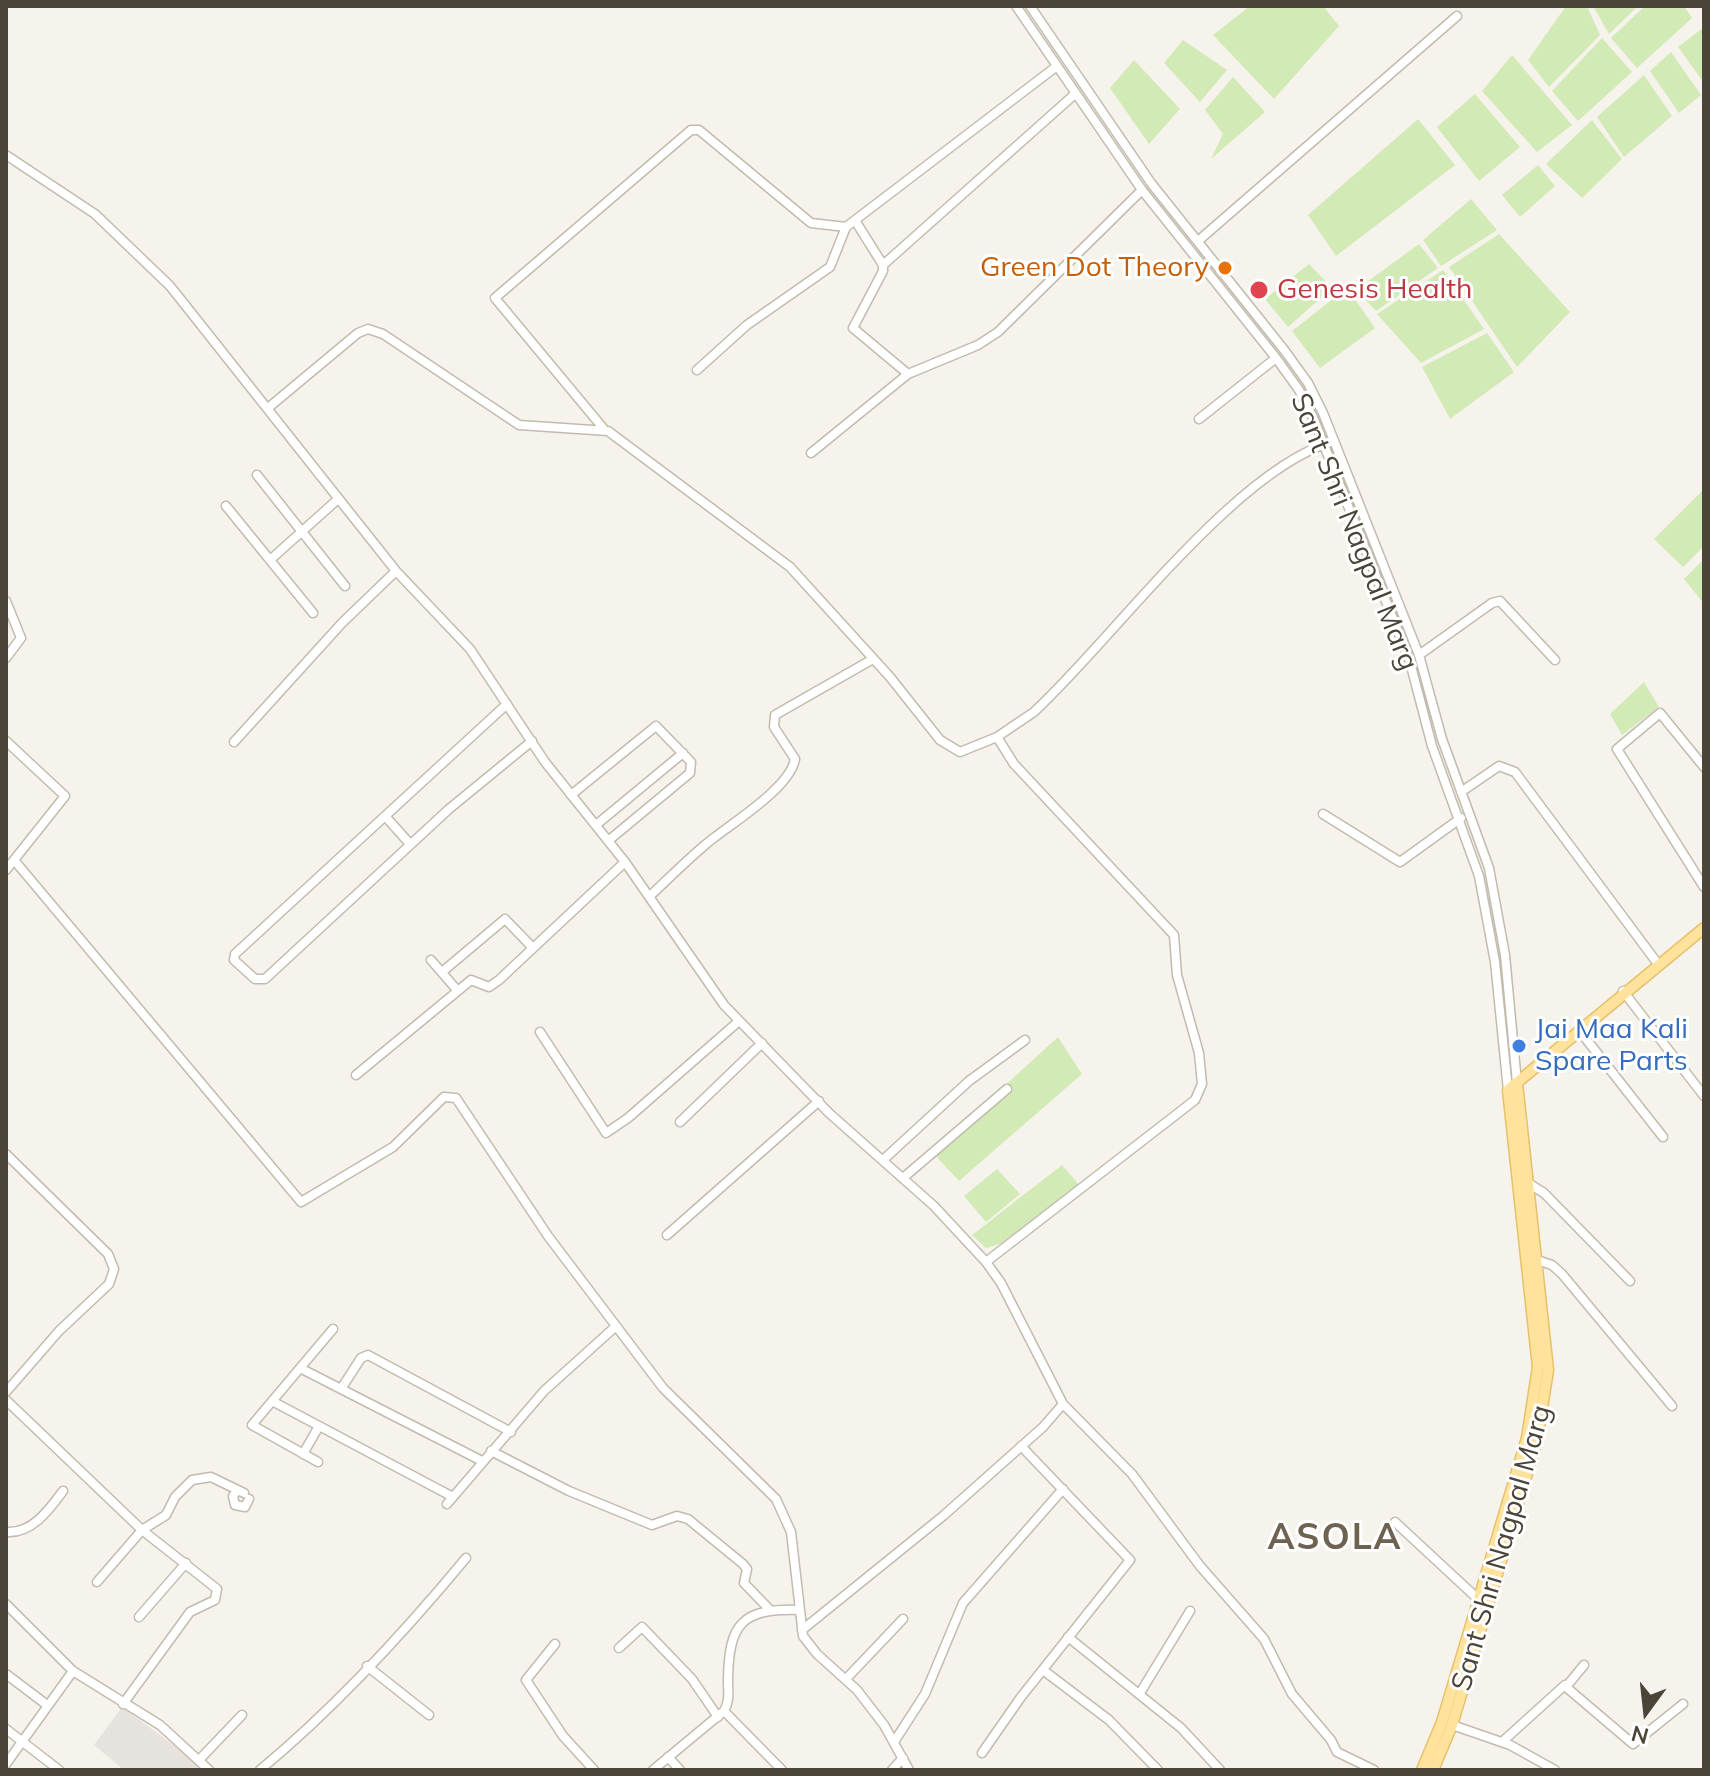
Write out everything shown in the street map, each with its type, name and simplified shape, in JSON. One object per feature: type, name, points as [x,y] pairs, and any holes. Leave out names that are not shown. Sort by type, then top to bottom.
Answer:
[{"type":"main road","points":[[1513,1086],[1623,991],[1704,928]]},
{"type":"main road","name":"Sant Shri Nagpal Marg","points":[[1433,1770],[1452,1725],[1542,1422],[1548,1370],[1528,1183],[1513,1086]]},
{"type":"main road","name":"Sant Shri Nagpal Marg","points":[[1422,1770],[1442,1722],[1532,1419],[1538,1367],[1513,1086]]},
{"type":"street","name":"Sant Shri Nagpal Marg","points":[[1016,6],[1142,190],[1299,390],[1410,662],[1432,746],[1479,876],[1513,1086]]},
{"type":"street","name":"Sant Shri Nagpal Marg","points":[[1030,6],[1107,123],[1308,383],[1334,441],[1419,655],[1442,739],[1489,868],[1505,955],[1513,1086]]},
{"type":"street","points":[[1194,257],[1201,245],[1457,16]]},
{"type":"street","points":[[1057,66],[846,227],[811,223],[699,130],[691,130],[495,298],[604,430],[790,567],[951,749],[965,752],[997,737],[1034,712],[1057,691],[1244,495],[1292,459],[1334,441]]},
{"type":"street","points":[[908,374],[853,328],[856,316],[878,284],[883,265],[1075,94]]},
{"type":"street","points":[[6,155],[77,199],[146,260],[210,334],[337,500],[396,571],[462,638],[571,795],[650,896],[716,995],[819,1101],[903,1178],[986,1262],[1001,1283],[1063,1404],[1132,1474],[1200,1566],[1264,1639],[1292,1694],[1331,1740],[1337,1752],[1374,1770]]},
{"type":"street","points":[[811,453],[908,374],[978,345],[998,332],[1142,190]]},
{"type":"street","points":[[856,222],[883,265]]},
{"type":"street","points":[[697,370],[747,325],[830,267],[846,227]]},
{"type":"street","points":[[268,408],[358,333],[368,329],[383,334],[523,426],[604,430]]},
{"type":"street","points":[[1199,419],[1276,358]]},
{"type":"street","points":[[257,475],[345,586]]},
{"type":"street","points":[[270,560],[337,500]]},
{"type":"street","points":[[226,506],[313,613]]},
{"type":"street","points":[[234,742],[342,623],[396,571]]},
{"type":"street","points":[[6,601],[21,638],[19,645],[6,658]]},
{"type":"street","points":[[1419,655],[1492,603],[1500,601],[1555,660]]},
{"type":"street","points":[[650,896],[706,844],[751,810],[791,769],[795,759],[774,727],[775,715],[873,659]]},
{"type":"street","points":[[507,704],[235,954],[234,960],[255,979],[265,979],[410,844],[532,741]]},
{"type":"street","points":[[1704,767],[1664,713],[1657,714],[1617,749],[1704,887]]},
{"type":"street","points":[[571,795],[656,726],[691,762],[690,773],[608,841]]},
{"type":"street","points":[[986,1262],[1195,1100],[1202,1084],[1199,1053],[1177,975],[1174,935],[1014,764],[997,737]]},
{"type":"street","points":[[6,741],[65,796],[6,870]]},
{"type":"street","points":[[596,825],[683,753]]},
{"type":"street","points":[[1461,792],[1499,766],[1515,772],[1658,964]]},
{"type":"street","points":[[1323,814],[1400,862],[1469,814]]},
{"type":"street","points":[[385,816],[410,844]]},
{"type":"street","points":[[14,860],[301,1202],[393,1147],[444,1097],[451,1095],[615,1327],[669,1396],[776,1499],[791,1532],[802,1630],[817,1654],[846,1679],[894,1742],[909,1770]]},
{"type":"street","points":[[356,1075],[471,980],[491,986],[625,862]]},
{"type":"street","points":[[442,972],[505,919],[533,948]]},
{"type":"street","points":[[431,960],[457,990]]},
{"type":"street","points":[[1623,991],[1704,1096]]},
{"type":"street","points":[[540,1032],[601,1130],[606,1133],[628,1118],[739,1021]]},
{"type":"street","points":[[1579,1030],[1663,1137]]},
{"type":"street","points":[[883,1160],[969,1081],[1025,1040]]},
{"type":"street","points":[[680,1122],[762,1043]]},
{"type":"street","points":[[903,1178],[1007,1089]]},
{"type":"street","points":[[667,1235],[819,1101]]},
{"type":"street","points":[[6,1154],[108,1254],[114,1269],[109,1284],[59,1331],[6,1392]]},
{"type":"street","points":[[1528,1183],[1544,1193],[1630,1281]]},
{"type":"street","points":[[1537,1260],[1552,1265],[1562,1274],[1672,1406]]},
{"type":"street","points":[[272,1401],[450,1500],[552,1383],[615,1327]]},
{"type":"street","points":[[318,1462],[253,1427],[333,1329]]},
{"type":"street","points":[[341,1389],[361,1358],[368,1355],[511,1432]]},
{"type":"street","points":[[300,1368],[482,1461]]},
{"type":"street","points":[[6,1400],[142,1530],[217,1589],[217,1596],[190,1612],[123,1704]]},
{"type":"street","points":[[802,1630],[943,1516],[1063,1404]]},
{"type":"street","points":[[303,1454],[319,1426]]},
{"type":"street","points":[[982,1753],[1130,1560],[1021,1446]]},
{"type":"street","points":[[491,1451],[569,1491],[652,1525],[677,1516],[688,1519],[743,1564],[747,1569],[744,1583],[770,1610]]},
{"type":"street","points":[[97,1582],[142,1530],[166,1515],[175,1497],[192,1480],[205,1477],[222,1480],[243,1494]]},
{"type":"street","points":[[894,1742],[925,1694],[963,1603],[1063,1489]]},
{"type":"street","points":[[6,1532],[17,1532],[42,1517],[63,1491]]},
{"type":"street","points":[[1395,1522],[1478,1599]]},
{"type":"street","points":[[260,1770],[320,1720],[367,1666],[417,1617],[466,1558]]},
{"type":"street","points":[[139,1617],[186,1563]]},
{"type":"street","points":[[6,1604],[73,1671],[170,1732],[209,1770]]},
{"type":"street","points":[[653,1770],[721,1714],[729,1701],[732,1636],[750,1618],[770,1610],[800,1610]]},
{"type":"street","points":[[1140,1693],[1190,1611]]},
{"type":"street","points":[[846,1679],[903,1619]]},
{"type":"street","points":[[619,1648],[642,1627],[721,1714],[782,1770]]},
{"type":"street","points":[[1068,1637],[1181,1728],[1220,1770]]},
{"type":"street","points":[[555,1644],[526,1680],[563,1736],[594,1770]]},
{"type":"street","points":[[1502,1742],[1584,1665]]},
{"type":"street","points":[[367,1666],[429,1715]]},
{"type":"street","points":[[1043,1670],[1109,1720],[1158,1770]]},
{"type":"street","points":[[6,1764],[73,1671]]},
{"type":"street","points":[[6,1674],[47,1705]]},
{"type":"street","points":[[1565,1685],[1633,1744],[1683,1704]]},
{"type":"street","points":[[199,1760],[242,1715]]},
{"type":"street","points":[[1452,1725],[1539,1758],[1555,1770]]},
{"type":"street","points":[[6,1729],[59,1770]]},
{"type":"street","points":[[668,1757],[680,1770]]},
{"type":"street","points":[[892,1770],[903,1758]]},
{"type":"shaded area","points":[[122,1707],[188,1756],[200,1770],[124,1770],[94,1745]]},
{"type":"green space","points":[[1250,6],[1323,6],[1339,26],[1274,99],[1213,35]]},
{"type":"green space","points":[[1566,6],[1587,6],[1600,35],[1549,87],[1528,60]]},
{"type":"green space","points":[[1593,6],[1638,6],[1609,34]]},
{"type":"green space","points":[[1645,6],[1684,6],[1692,18],[1637,68],[1611,38]]},
{"type":"green space","points":[[1704,27],[1704,83],[1678,47]]},
{"type":"green space","points":[[1602,38],[1632,72],[1578,121],[1552,91]]},
{"type":"green space","points":[[1183,40],[1227,70],[1200,102],[1164,63]]},
{"type":"green space","points":[[1671,52],[1701,95],[1679,113],[1650,71]]},
{"type":"green space","points":[[1512,55],[1572,125],[1537,152],[1482,91]]},
{"type":"green space","points":[[1134,60],[1180,109],[1149,144],[1110,88]]},
{"type":"green space","points":[[1644,75],[1672,116],[1624,157],[1597,117]]},
{"type":"green space","points":[[1233,77],[1265,112],[1211,159],[1223,134],[1205,110]]},
{"type":"green space","points":[[1475,94],[1520,147],[1479,181],[1437,127]]},
{"type":"green space","points":[[1418,119],[1455,165],[1336,256],[1308,215]]},
{"type":"green space","points":[[1592,120],[1622,159],[1582,198],[1546,164]]},
{"type":"green space","points":[[1538,165],[1555,186],[1520,217],[1502,195]]},
{"type":"green space","points":[[1471,199],[1497,230],[1441,266],[1423,240]]},
{"type":"green space","points":[[1499,234],[1570,312],[1517,367],[1449,267]]},
{"type":"green space","points":[[1419,244],[1438,268],[1376,311],[1356,290]]},
{"type":"green space","points":[[1309,264],[1332,288],[1288,327],[1265,299]]},
{"type":"green space","points":[[1443,270],[1484,329],[1421,363],[1377,314]]},
{"type":"green space","points":[[1347,288],[1375,328],[1320,368],[1292,331]]},
{"type":"green space","points":[[1487,333],[1514,372],[1450,419],[1422,367]]},
{"type":"green space","points":[[1704,489],[1704,546],[1683,567],[1654,539]]},
{"type":"green space","points":[[1704,559],[1704,604],[1684,579]]},
{"type":"green space","points":[[1644,682],[1659,707],[1622,735],[1610,714]]},
{"type":"green space","points":[[1058,1037],[1082,1074],[959,1181],[932,1152]]},
{"type":"green space","points":[[1062,1165],[1080,1186],[1000,1244],[986,1248],[972,1235]]},
{"type":"green space","points":[[997,1169],[1020,1194],[986,1222],[964,1196]]},
{"type":"place","name":"Green Dot Theory","points":[[1225,268]]},
{"type":"place","name":"Genesis Health","points":[[1259,290]]},
{"type":"place","name":"Jai Maa Kali Spare Parts","points":[[1519,1046]]},
{"type":"district","name":"ASOLA","points":[[1335,1538]]}]
